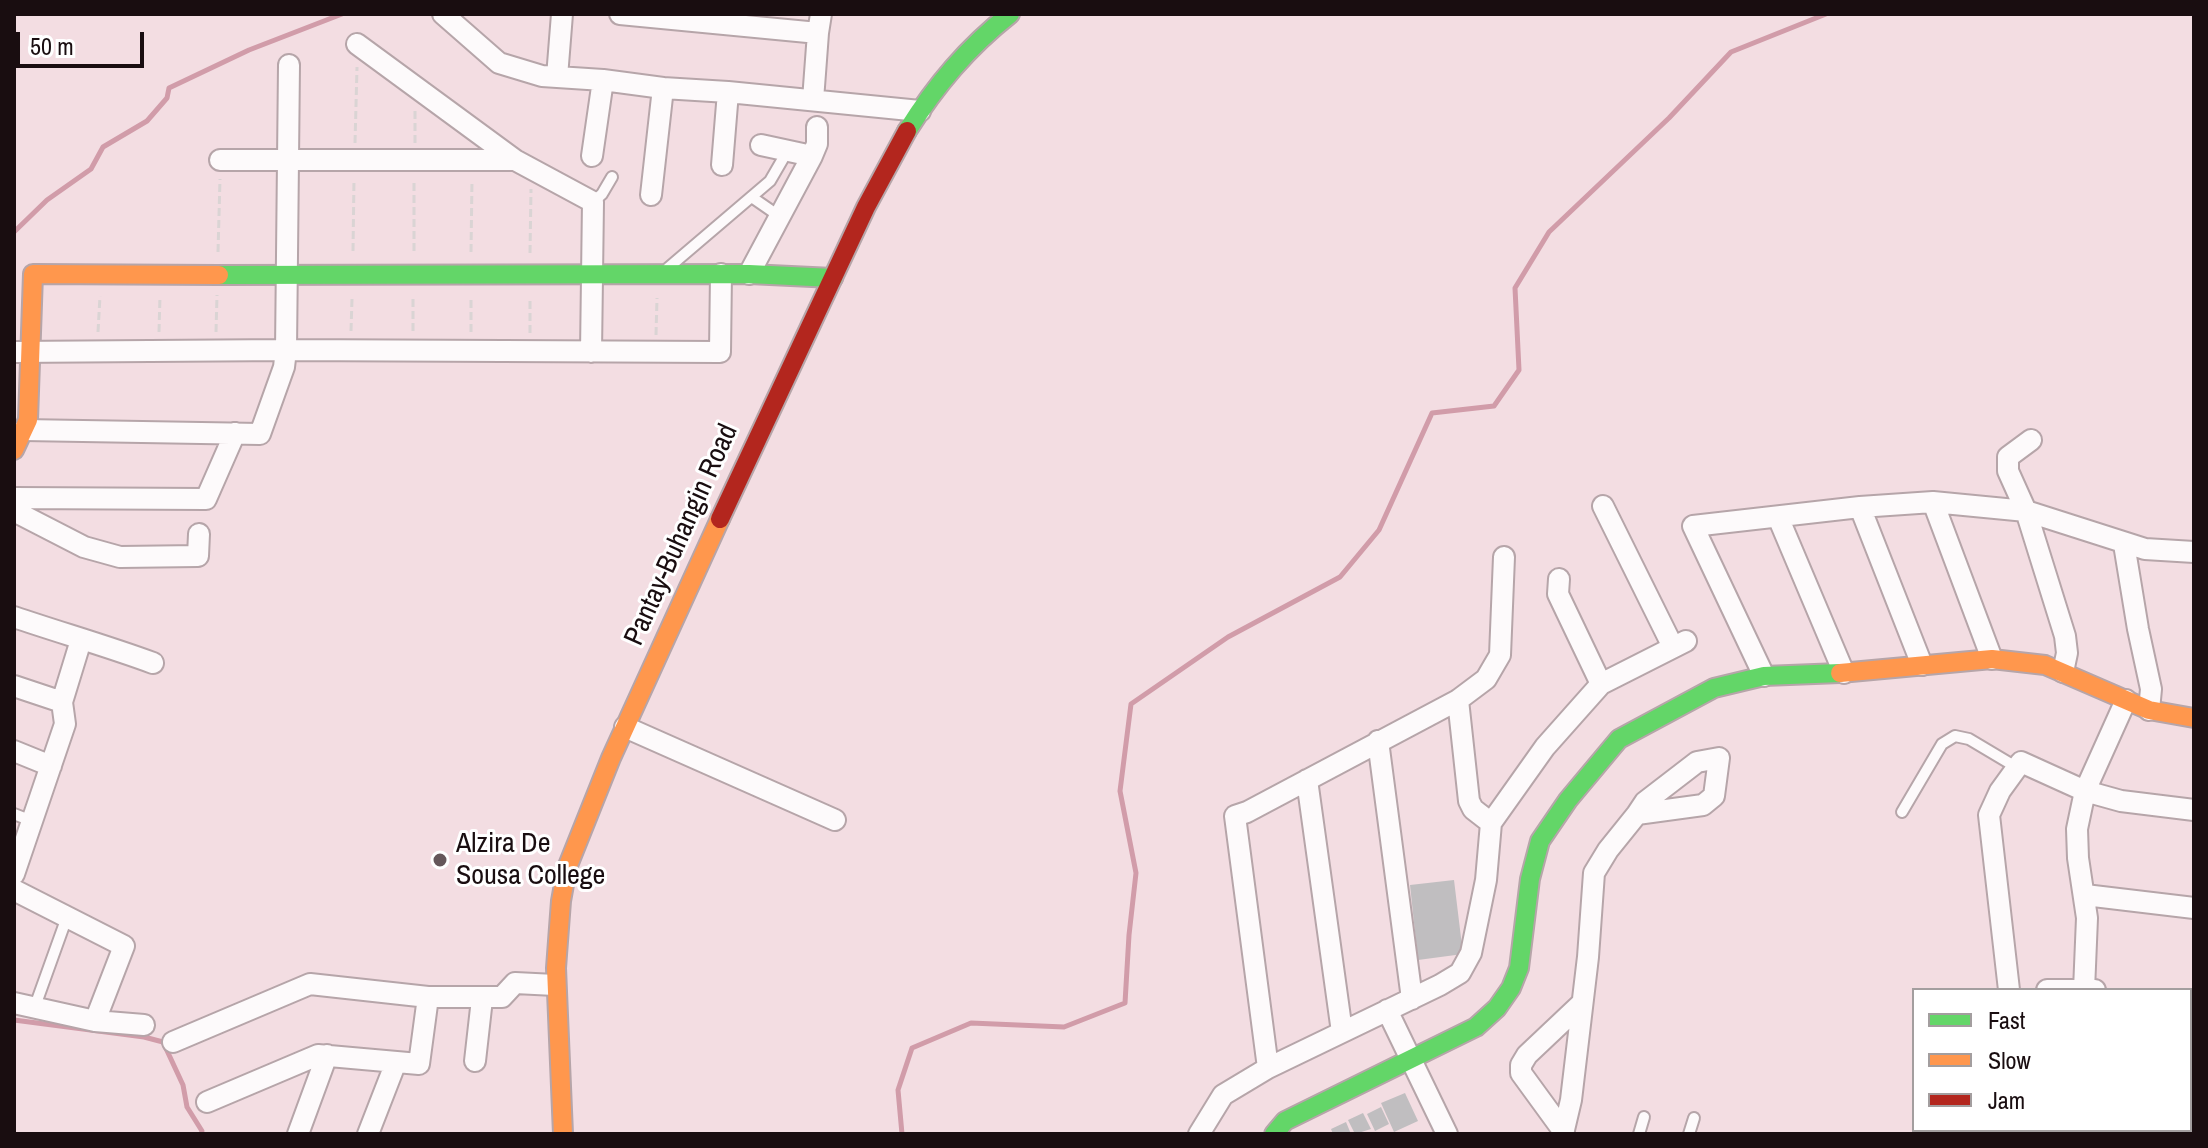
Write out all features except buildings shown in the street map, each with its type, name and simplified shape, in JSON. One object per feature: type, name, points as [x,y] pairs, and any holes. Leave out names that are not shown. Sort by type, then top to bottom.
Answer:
[{"type":"street","points":[[443,14],[499,63],[542,76],[920,111]]},
{"type":"street","points":[[557,77],[562,14]]},
{"type":"street","points":[[625,14],[820,24],[813,100]]},
{"type":"street","name":"Pantay-Buhangin Road","points":[[563,1134],[555,985],[557,940],[567,867],[625,727],[786,372],[878,186],[940,81],[987,29],[1010,14]]},
{"type":"street","points":[[357,44],[515,160],[593,202],[591,352]]},
{"type":"street","points":[[24,430],[260,434],[284,367],[286,350],[289,65]]},
{"type":"street","points":[[592,156],[603,80]]},
{"type":"street","points":[[651,195],[663,88]]},
{"type":"street","points":[[722,165],[728,92]]},
{"type":"street","points":[[749,274],[812,156],[817,144],[817,127]]},
{"type":"street","points":[[761,145],[812,156]]},
{"type":"street","points":[[220,160],[515,160]]},
{"type":"street","points":[[14,450],[28,420],[22,352],[33,274],[749,274],[833,278]]},
{"type":"street","points":[[22,352],[720,352],[721,274]]},
{"type":"street","points":[[14,498],[206,499],[235,433]]},
{"type":"street","points":[[2031,440],[2008,457],[2008,471],[2026,511],[2065,636],[2067,653],[2063,672]]},
{"type":"street","points":[[1933,502],[1992,659]]},
{"type":"street","points":[[1764,676],[1693,526],[1933,502],[2026,511],[2124,544],[2145,549],[2194,552]]},
{"type":"street","points":[[1199,1134],[1223,1095],[1268,1068],[1460,973],[1471,953],[1486,880],[1491,823],[1545,747],[1601,684],[1679,644],[1603,506]]},
{"type":"street","points":[[1860,507],[1922,665]]},
{"type":"street","points":[[14,511],[84,547],[120,557],[198,556],[199,534]]},
{"type":"street","points":[[1778,517],[1844,673]]},
{"type":"street","points":[[2124,544],[2151,689],[2149,710]]},
{"type":"street","points":[[1268,1068],[1235,816],[1458,700],[1486,679],[1500,655],[1504,557]]},
{"type":"street","points":[[1559,579],[1558,594],[1601,684]]},
{"type":"street","points":[[14,617],[81,640],[95,641],[153,663]]},
{"type":"street","points":[[14,874],[23,818],[51,766],[65,724],[62,702],[81,640]]},
{"type":"street","points":[[1274,1134],[1285,1121],[1476,1027],[1491,1015],[1508,994],[1524,954],[1535,854],[1545,833],[1619,739],[1714,688],[1764,676],[1844,673],[1992,659],[2045,665],[2149,710],[2194,718]]},
{"type":"street","points":[[14,686],[62,702]]},
{"type":"street","points":[[1458,700],[1469,801],[1473,809],[1491,823]]},
{"type":"street","points":[[2088,988],[2087,918],[2077,829],[2085,791],[2126,700]]},
{"type":"street","points":[[625,727],[835,820]]},
{"type":"street","points":[[1378,741],[1412,999]]},
{"type":"street","points":[[14,751],[51,766]]},
{"type":"street","points":[[2009,988],[1989,815],[2000,791],[2021,762],[2085,791],[2121,801],[2194,810]]},
{"type":"street","points":[[1307,780],[1342,1032]]},
{"type":"street","points":[[1564,1133],[1571,1100],[1594,873],[1637,814]]},
{"type":"street","points":[[14,890],[124,946],[95,1021]]},
{"type":"street","points":[[2085,895],[2194,908]]},
{"type":"street","points":[[173,1042],[310,984],[428,997],[482,999],[502,997],[515,983],[555,985]]},
{"type":"street","points":[[207,1102],[318,1055],[419,1064],[428,997]]},
{"type":"street","points":[[475,1061],[482,999]]},
{"type":"street","points":[[1564,1133],[1521,1073],[1521,1065],[1527,1055],[1581,1004]]},
{"type":"street","points":[[24,1006],[95,1021],[144,1025]]},
{"type":"street","points":[[1387,1010],[1447,1134]]},
{"type":"street","points":[[298,1134],[327,1055]]},
{"type":"street","points":[[368,1134],[396,1062]]},
{"type":"street","points":[[2194,1091],[2194,1134]]},
{"type":"lane","points":[[659,275],[753,198],[770,181],[788,150]]},
{"type":"lane","points":[[593,202],[612,177]]},
{"type":"lane","points":[[753,198],[779,216]]},
{"type":"lane","points":[[1902,812],[1942,744],[1955,736],[1969,739],[2016,767]]},
{"type":"lane","points":[[24,1006],[67,917]]},
{"type":"lane","points":[[1639,1134],[1644,1117]]},
{"type":"lane","points":[[1689,1134],[1694,1118]]},
{"type":"path","points":[[350,351],[357,44]]},
{"type":"path","points":[[413,351],[415,87]]},
{"type":"path","points":[[97,352],[101,274]]},
{"type":"path","points":[[158,352],[161,275]]},
{"type":"path","points":[[656,352],[659,275]]},
{"type":"waterway","points":[[14,232],[47,200],[91,169],[103,147],[147,121],[167,98],[169,88],[249,50],[342,14]]},
{"type":"waterway","points":[[902,1134],[898,1090],[912,1048],[971,1023],[1064,1027],[1125,1003],[1136,873],[1120,791],[1131,704],[1228,637],[1340,577],[1379,530],[1432,413],[1494,406],[1519,370],[1515,288],[1549,232],[1669,118],[1731,52],[1826,14]]},
{"type":"waterway","points":[[14,1020],[163,1042],[183,1085],[187,1107],[201,1134]]},
{"type":"traffic: fast","points":[[907,131],[953,68],[1010,14]]},
{"type":"traffic: fast","points":[[219,275],[749,274],[833,278]]},
{"type":"traffic: fast","points":[[1274,1134],[1285,1121],[1476,1027],[1497,1008],[1511,988],[1519,968],[1530,879],[1540,841],[1568,800],[1619,739],[1714,688],[1764,676],[1840,673]]},
{"type":"traffic: slow","points":[[14,450],[28,420],[33,274],[219,275]]},
{"type":"traffic: slow","points":[[563,1134],[556,968],[567,868],[611,758],[720,519]]},
{"type":"traffic: slow","points":[[1840,673],[1992,659],[2045,665],[2149,710],[2194,718]]},
{"type":"traffic: jam","points":[[720,519],[866,207],[907,131]]},
{"type":"place","name":"Alzira De Sousa College","points":[[440,860]]}]
